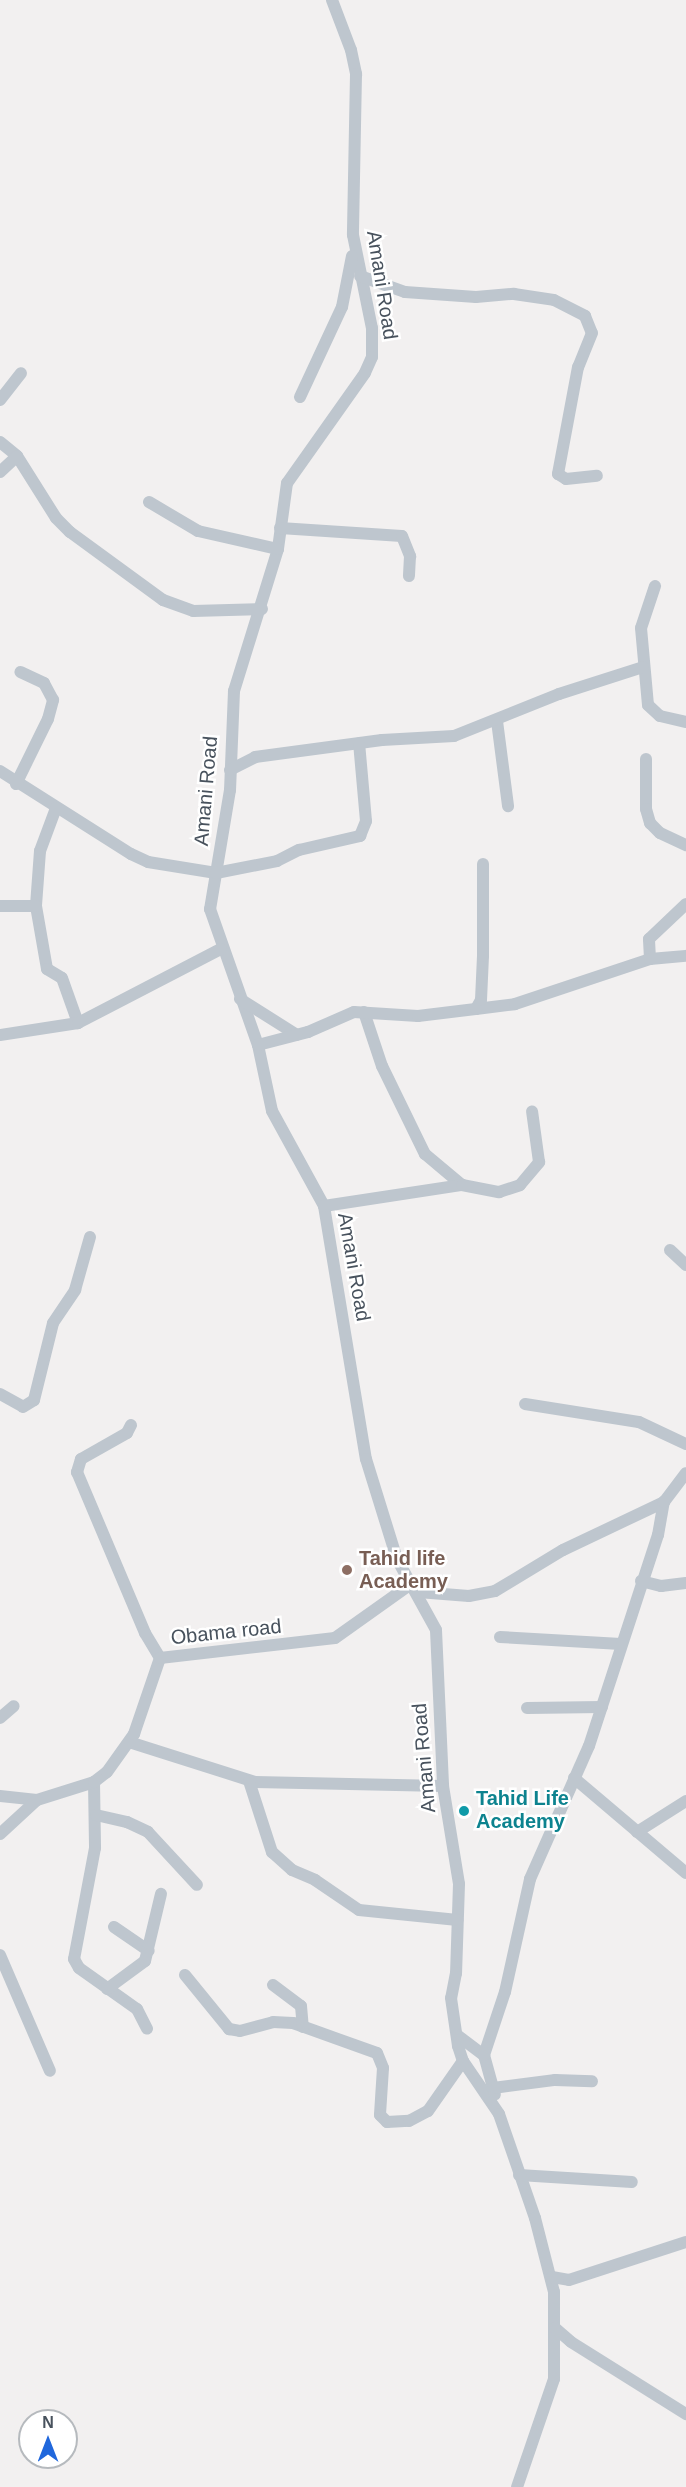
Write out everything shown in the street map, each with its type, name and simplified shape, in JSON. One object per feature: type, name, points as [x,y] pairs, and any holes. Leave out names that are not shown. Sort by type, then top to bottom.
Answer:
[{"type":"street","name":"Amani Road","points":[[332,0],[351,50],[356,74],[354,243],[372,328],[372,357],[365,373],[294,470],[284,497],[278,549],[262,609],[234,691],[230,770],[210,909],[221,949],[258,1045],[272,1111],[324,1206],[366,1459],[397,1559],[436,1630],[443,1786],[459,1884],[456,1973],[451,1998],[457,2035],[463,2061],[499,2114],[552,2277],[555,2328],[554,2379],[517,2487]]},
{"type":"street","points":[[300,397],[346,295],[354,243]]},
{"type":"street","points":[[360,276],[405,292],[476,297],[514,294],[554,300],[585,316],[592,333],[578,367],[558,474],[566,479],[597,476]]},
{"type":"street","points":[[0,400],[21,373]]},
{"type":"street","points":[[0,442],[17,456],[56,518],[70,532],[163,600],[193,611],[262,609]]},
{"type":"street","points":[[0,472],[17,456]]},
{"type":"street","points":[[149,502],[198,531],[278,549]]},
{"type":"street","points":[[280,528],[402,536],[411,556],[409,576]]},
{"type":"street","points":[[655,586],[641,628],[643,667],[651,711],[686,722]]},
{"type":"street","points":[[230,770],[255,757],[359,743],[447,737],[497,721],[560,694],[643,667]]},
{"type":"street","points":[[16,784],[48,719],[53,700],[44,683],[20,672]]},
{"type":"street","points":[[497,721],[508,806]]},
{"type":"street","points":[[0,771],[16,784],[148,862],[216,873],[278,861],[299,850],[360,836],[366,821],[359,743]]},
{"type":"street","points":[[646,759],[646,809],[650,823],[660,833],[686,845]]},
{"type":"street","points":[[56,808],[40,851],[36,906],[47,969],[62,978],[78,1023]]},
{"type":"street","points":[[476,1009],[481,1000],[483,864]]},
{"type":"street","points":[[650,959],[647,944],[652,935],[686,904]]},
{"type":"street","points":[[0,906],[36,906]]},
{"type":"street","points":[[0,1035],[78,1023],[221,949]]},
{"type":"street","points":[[258,1045],[297,1035],[347,1014],[364,1012],[418,1016],[515,1004],[650,959],[686,956]]},
{"type":"street","points":[[240,999],[297,1035]]},
{"type":"street","points":[[364,1012],[382,1066],[425,1154],[462,1185]]},
{"type":"street","points":[[324,1206],[462,1185],[499,1192],[529,1178],[539,1162],[540,1151],[532,1111]]},
{"type":"street","points":[[0,1394],[23,1407],[29,1406],[34,1400],[52,1323],[75,1290],[90,1237]]},
{"type":"street","points":[[670,1250],[686,1265]]},
{"type":"street","points":[[525,1404],[639,1422],[686,1444]]},
{"type":"street","points":[[131,1425],[127,1433],[81,1459],[77,1472],[105,1530],[145,1633],[160,1658]]},
{"type":"street","points":[[499,2114],[484,2055],[505,1992],[530,1879],[602,1707],[642,1581],[664,1502],[686,1473]]},
{"type":"street","points":[[414,1588],[469,1596],[495,1591],[563,1550],[664,1502]]},
{"type":"street","points":[[642,1581],[661,1586],[686,1583]]},
{"type":"street","name":"Obama road","points":[[0,1796],[37,1800],[94,1782],[107,1772],[129,1742],[160,1658],[335,1638],[414,1588]]},
{"type":"street","points":[[500,1637],[621,1644]]},
{"type":"street","points":[[0,1718],[14,1706]]},
{"type":"street","points":[[527,1707],[602,1707]]},
{"type":"street","points":[[129,1742],[249,1780],[443,1786]]},
{"type":"street","points":[[574,1778],[686,1873]]},
{"type":"street","points":[[249,1780],[272,1852],[292,1869],[315,1880],[359,1910],[457,1920]]},
{"type":"street","points":[[94,1782],[95,1848],[74,1959],[79,1968],[137,2009],[147,2029]]},
{"type":"street","points":[[0,1834],[37,1800]]},
{"type":"street","points":[[637,1832],[686,1801]]},
{"type":"street","points":[[96,1815],[127,1822],[148,1832],[197,1886]]},
{"type":"street","points":[[108,1989],[142,1964],[149,1951],[161,1894]]},
{"type":"street","points":[[114,1928],[149,1951]]},
{"type":"street","points":[[0,1955],[50,2071]]},
{"type":"street","points":[[185,1975],[229,2029],[240,2031],[273,2022],[303,2027],[377,2052],[383,2068],[380,2115],[387,2122],[409,2121],[428,2111],[463,2061]]},
{"type":"street","points":[[273,1985],[301,2006],[303,2027]]},
{"type":"street","points":[[457,2035],[484,2055]]},
{"type":"street","points":[[493,2088],[555,2080],[592,2081]]},
{"type":"street","points":[[519,2175],[632,2182]]},
{"type":"street","points":[[552,2277],[569,2280],[686,2242]]},
{"type":"street","points":[[555,2328],[571,2342],[686,2414]]},
{"type":"place","name":"Tahid life Academy","points":[[347,1570]]},
{"type":"place","name":"Tahid Life Academy","points":[[464,1811]]}]
